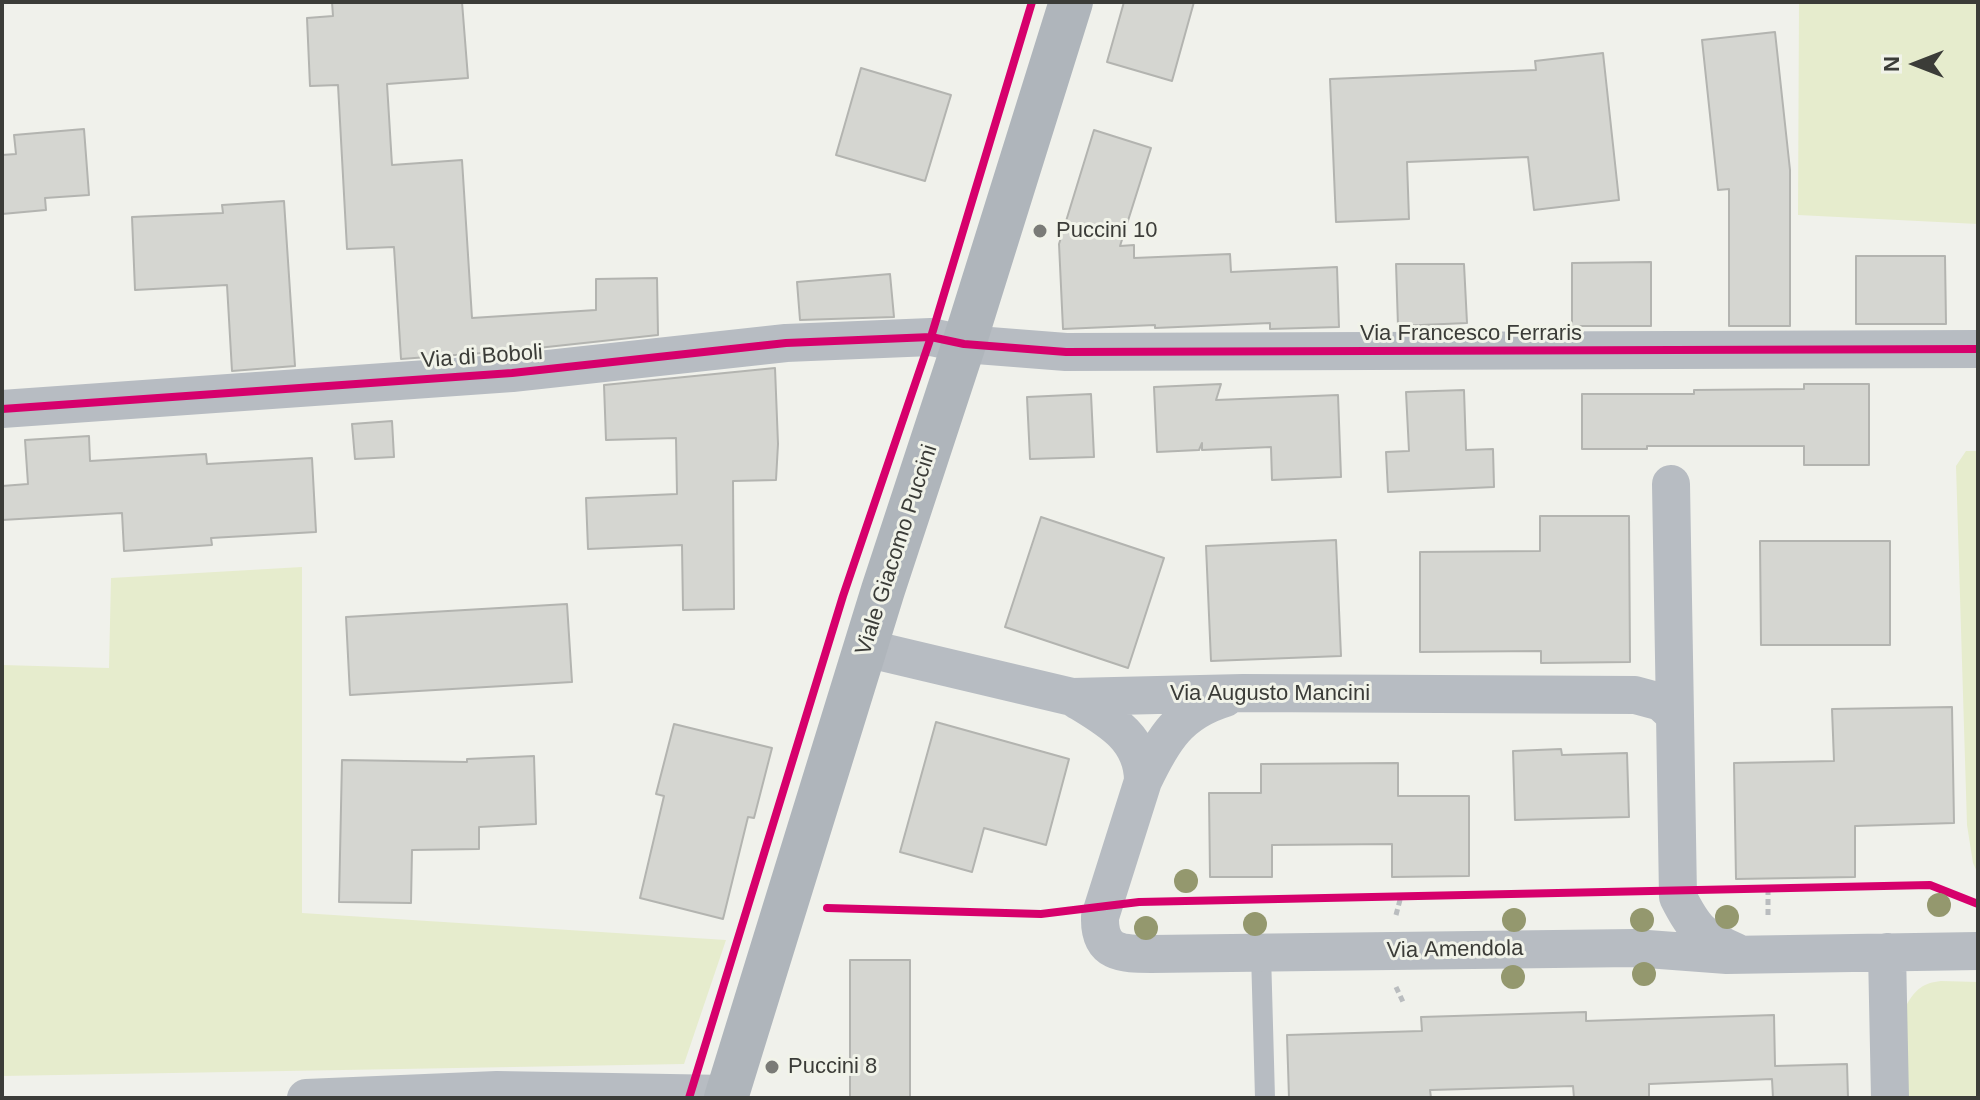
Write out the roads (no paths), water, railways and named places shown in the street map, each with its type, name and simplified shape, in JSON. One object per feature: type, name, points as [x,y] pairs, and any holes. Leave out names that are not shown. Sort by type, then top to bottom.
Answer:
[{"type":"main road","name":"Viale Giacomo Puccini","points":[[726,1096],[1071,2]]},
{"type":"street","name":"Via di Boboli","points":[[2,409],[512,373],[786,343],[931,337],[964,344]]},
{"type":"street","name":"Via Francesco Ferraris","points":[[964,344],[1066,352],[1978,349]]},
{"type":"street","points":[[1671,484],[1678,897],[1690,920],[1710,941],[1742,954]]},
{"type":"street","name":"Via Augusto Mancini","points":[[865,648],[1072,697],[1243,693],[1635,695],[1661,702],[1675,715]]},
{"type":"street","name":"Via Amendola","points":[[1243,693],[1203,705],[1183,719],[1168,735],[1143,781],[1100,917],[1100,930],[1107,945],[1116,952],[1634,948],[1742,954],[1978,951]]},
{"type":"street","points":[[1072,697],[1107,719],[1131,740],[1143,763],[1143,781]]},
{"type":"street","points":[[1634,948],[1659,928],[1678,897]]},
{"type":"street","points":[[1887,952],[1890,1098]]},
{"type":"street","points":[[306,1098],[497,1090],[726,1096]]},
{"type":"lane","points":[[1261,953],[1265,1098]]},
{"type":"place","name":"Puccini 10","points":[[1040,231]]},
{"type":"place","name":"Puccini 8","points":[[772,1067]]}]
